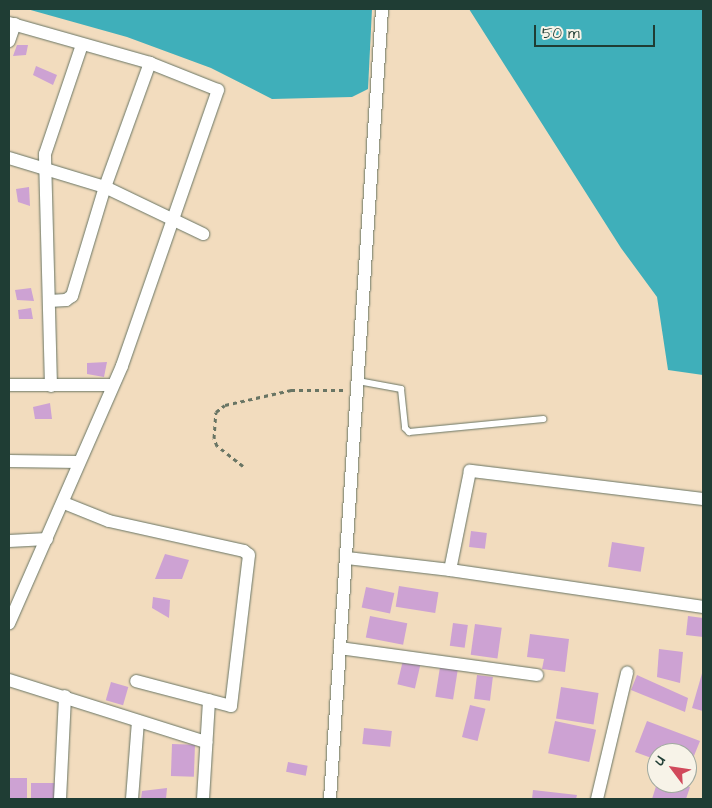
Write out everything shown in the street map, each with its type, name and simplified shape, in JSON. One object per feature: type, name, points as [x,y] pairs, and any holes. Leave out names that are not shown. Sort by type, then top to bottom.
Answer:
[{"type":"street","points":[[330,799],[382,9]]},
{"type":"street","points":[[9,41],[12,23],[82,45],[150,63],[218,90],[174,220],[113,385],[79,462],[64,502],[9,623]]},
{"type":"street","points":[[51,386],[45,169],[50,139],[82,45]]},
{"type":"street","points":[[49,301],[66,300],[72,296],[105,187],[150,63]]},
{"type":"street","points":[[9,158],[105,187],[204,234]]},
{"type":"street","points":[[9,385],[113,385]]},
{"type":"street","points":[[9,461],[79,462]]},
{"type":"street","points":[[450,570],[470,471],[703,499]]},
{"type":"street","points":[[64,502],[109,521],[244,552],[249,555],[232,704],[230,706],[136,680]]},
{"type":"street","points":[[9,540],[47,538]]},
{"type":"street","points":[[347,558],[450,570],[703,607]]},
{"type":"street","points":[[340,648],[537,675]]},
{"type":"street","points":[[597,799],[627,674]]},
{"type":"street","points":[[9,680],[65,696],[206,742]]},
{"type":"street","points":[[60,799],[65,696]]},
{"type":"street","points":[[203,799],[209,700]]},
{"type":"street","points":[[132,799],[138,721]]},
{"type":"lane","points":[[357,385],[402,390],[405,428],[409,432],[543,419]]},
{"type":"path","points":[[243,466],[217,446],[214,438],[216,412],[225,405],[291,390],[357,385]]},
{"type":"water","points":[[27,9],[372,9],[368,89],[352,97],[272,99],[211,68],[127,37]]},
{"type":"water","points":[[469,9],[703,9],[703,375],[668,370],[657,297],[621,248]]},
{"type":"building","points":[[17,45],[28,45],[26,55],[13,56]]},
{"type":"building","points":[[36,66],[57,75],[53,85],[33,75]]},
{"type":"building","points":[[29,187],[30,206],[18,202],[16,189]]},
{"type":"building","points":[[31,288],[34,301],[17,300],[15,290]]},
{"type":"building","points":[[31,308],[33,319],[19,319],[18,310]]},
{"type":"building","points":[[107,362],[104,377],[87,374],[87,363]]},
{"type":"building","points":[[50,403],[52,419],[35,419],[33,407]]},
{"type":"building","points":[[471,531],[487,533],[485,549],[469,547]]},
{"type":"building","points":[[612,542],[645,547],[641,572],[608,567]]},
{"type":"building","points":[[165,554],[189,560],[182,579],[155,579]]},
{"type":"building","points":[[399,586],[439,592],[435,613],[396,607]]},
{"type":"building","points":[[366,587],[394,593],[390,614],[362,608]]},
{"type":"building","points":[[153,597],[170,600],[169,618],[152,608]]},
{"type":"building","points":[[370,616],[407,623],[403,645],[366,638]]},
{"type":"building","points":[[688,616],[703,618],[703,637],[686,635]]},
{"type":"building","points":[[453,623],[468,625],[465,648],[450,646]]},
{"type":"building","points":[[475,624],[502,628],[497,658],[471,655]]},
{"type":"building","points":[[530,634],[569,639],[565,672],[542,669],[544,659],[527,657]]},
{"type":"building","points":[[659,649],[683,652],[680,683],[657,677]]},
{"type":"building","points":[[403,660],[421,664],[415,688],[397,684]]},
{"type":"building","points":[[440,667],[458,670],[453,699],[435,697]]},
{"type":"building","points":[[703,670],[703,711],[692,708]]},
{"type":"building","points":[[477,675],[493,677],[490,701],[474,699]]},
{"type":"building","points":[[637,675],[688,698],[685,712],[631,690]]},
{"type":"building","points":[[111,682],[128,687],[123,705],[106,700]]},
{"type":"building","points":[[561,687],[599,693],[594,725],[556,719]]},
{"type":"building","points":[[470,705],[486,709],[478,741],[462,737]]},
{"type":"building","points":[[555,721],[596,730],[589,762],[548,753]]},
{"type":"building","points":[[647,721],[700,741],[697,748],[697,743],[647,743],[647,756],[635,752]]},
{"type":"building","points":[[364,728],[392,731],[390,747],[362,744]]},
{"type":"building","points":[[172,744],[195,745],[194,777],[171,776]]},
{"type":"building","points":[[288,762],[308,766],[306,776],[286,772]]},
{"type":"building","points":[[9,778],[27,778],[27,799],[9,799]]},
{"type":"building","points":[[31,783],[56,783],[56,799],[31,799]]},
{"type":"building","points":[[167,788],[166,799],[141,799],[142,791]]},
{"type":"building","points":[[533,790],[577,795],[576,799],[532,799]]},
{"type":"building","points":[[654,793],[688,793],[686,799],[652,799]]}]
